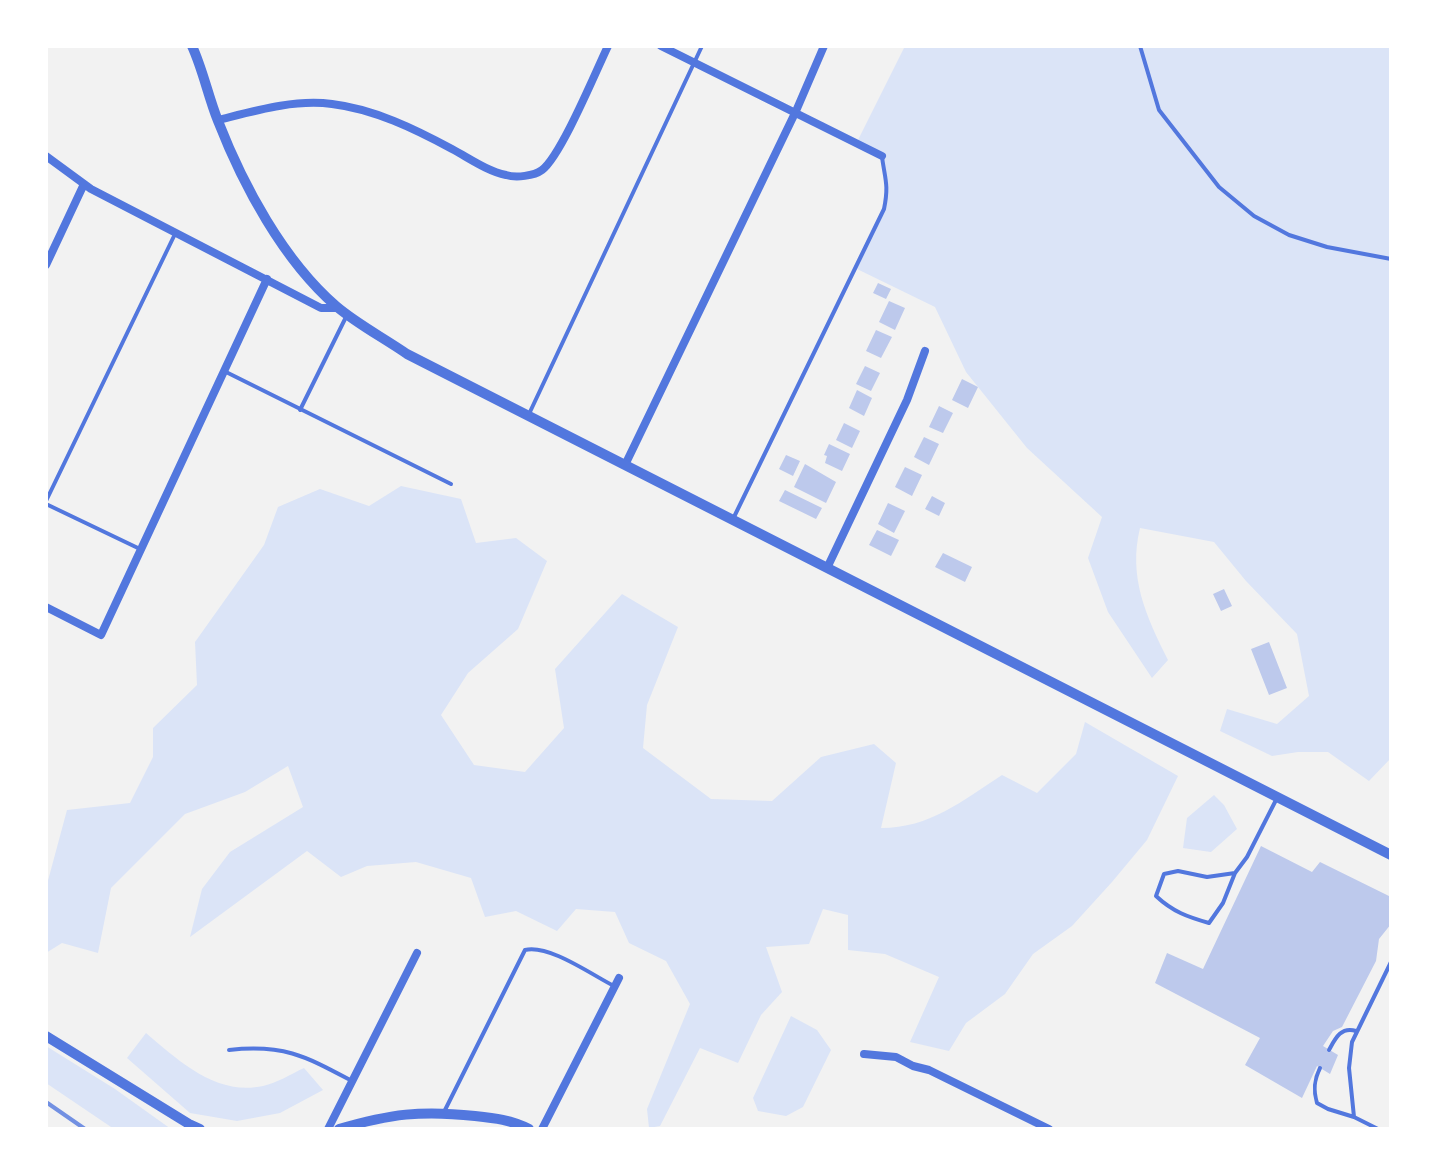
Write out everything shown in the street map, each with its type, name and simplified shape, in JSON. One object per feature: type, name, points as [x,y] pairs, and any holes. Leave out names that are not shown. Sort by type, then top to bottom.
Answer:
[{"type":"street","points":[[192,46],[218,120],[248,187],[272,228],[305,272],[343,311],[407,354],[1391,855]]},
{"type":"street","points":[[218,120],[264,109],[332,104],[416,130],[507,176],[522,176],[542,170],[551,158],[572,123],[608,46]]},
{"type":"street","points":[[661,46],[882,156]]},
{"type":"street","points":[[625,465],[796,111],[824,46]]},
{"type":"street","points":[[46,156],[84,184],[321,308],[343,311]]},
{"type":"street","points":[[46,265],[84,184]]},
{"type":"street","points":[[46,607],[101,635],[267,279]]},
{"type":"street","points":[[828,566],[907,400],[925,351]]},
{"type":"street","points":[[328,1129],[417,953]]},
{"type":"street","points":[[542,1129],[617,982]]},
{"type":"street","points":[[46,1036],[200,1129]]},
{"type":"street","points":[[864,1054],[896,1057],[929,1070],[1049,1129]]},
{"type":"street","points":[[339,1129],[384,1116],[429,1111],[497,1118],[529,1129]]},
{"type":"lane","points":[[528,416],[702,46]]},
{"type":"lane","points":[[1140,46],[1159,110],[1219,187],[1254,216],[1289,235],[1327,247],[1391,259]]},
{"type":"lane","points":[[733,519],[884,209],[887,183],[882,156]]},
{"type":"lane","points":[[140,549],[46,502],[176,231]]},
{"type":"lane","points":[[300,410],[343,311]]},
{"type":"lane","points":[[223,370],[451,484]]},
{"type":"lane","points":[[1235,873],[1207,877],[1178,871],[1164,874],[1156,896],[1184,916],[1209,923],[1223,903],[1235,873],[1247,857],[1277,798]]},
{"type":"lane","points":[[444,1112],[525,950],[535,947],[548,951],[617,982]]},
{"type":"lane","points":[[1354,1117],[1349,1068],[1352,1042],[1391,962]]},
{"type":"lane","points":[[1329,1050],[1343,1031],[1349,1029],[1357,1032]]},
{"type":"lane","points":[[229,1050],[255,1047],[281,1049],[305,1056],[352,1081]]},
{"type":"lane","points":[[1320,1068],[1314,1093],[1317,1103],[1378,1129]]},
{"type":"shaded area","points":[[905,46],[1391,46],[1391,758],[1369,781],[1328,752],[1272,756],[1220,731],[1227,709],[1277,724],[1309,696],[1297,634],[1214,542],[1140,528],[1136,563],[1141,596],[1168,660],[1152,678],[1108,612],[1088,558],[1102,517],[1027,448],[966,372],[935,307],[857,269],[883,213],[888,188],[882,156],[856,144]]},
{"type":"shaded area","points":[[401,486],[461,499],[476,543],[516,538],[547,561],[518,629],[468,673],[441,715],[474,765],[525,772],[564,728],[555,669],[622,594],[678,627],[647,705],[643,748],[711,799],[772,801],[821,757],[874,744],[896,763],[881,828],[899,827],[945,811],[1002,775],[1037,793],[1076,754],[1085,722],[1178,776],[1147,840],[1072,926],[1033,954],[1005,994],[966,1023],[949,1051],[910,1042],[939,977],[885,954],[848,950],[848,915],[823,909],[809,944],[766,947],[782,992],[761,1015],[738,1063],[700,1048],[660,1126],[649,1128],[647,1109],[690,1004],[666,961],[629,943],[615,912],[576,909],[557,931],[516,911],[485,917],[471,878],[416,862],[367,866],[341,877],[307,851],[190,937],[202,889],[230,852],[303,807],[288,766],[245,792],[185,814],[111,888],[98,953],[62,943],[46,953],[46,888],[67,810],[130,803],[153,757],[153,728],[197,685],[195,642],[264,545],[278,507],[320,489],[369,506]]},
{"type":"shaded area","points":[[1214,795],[1224,805],[1237,829],[1211,852],[1183,848],[1187,818]]},
{"type":"shaded area","points":[[791,1016],[817,1030],[831,1050],[803,1107],[786,1116],[758,1111],[753,1098]]},
{"type":"shaded area","points":[[146,1033],[185,1065],[214,1081],[246,1088],[263,1086],[304,1068],[323,1090],[280,1113],[237,1121],[190,1113],[127,1058]]},
{"type":"shaded area","points":[[46,1046],[171,1129],[114,1129],[46,1083]]},
{"type":"building","points":[[878,283],[891,289],[886,299],[873,293]]},
{"type":"building","points":[[889,301],[905,308],[895,330],[879,322]]},
{"type":"building","points":[[876,330],[892,337],[881,358],[866,351]]},
{"type":"building","points":[[865,366],[880,373],[871,391],[856,384]]},
{"type":"building","points":[[962,379],[978,387],[968,408],[952,400]]},
{"type":"building","points":[[857,390],[872,398],[864,416],[849,408]]},
{"type":"building","points":[[939,406],[953,413],[943,433],[929,427]]},
{"type":"building","points":[[844,423],[860,431],[852,448],[836,440]]},
{"type":"building","points":[[924,437],[939,444],[929,465],[914,457]]},
{"type":"building","points":[[829,444],[850,454],[842,471],[825,463],[827,456],[824,455]]},
{"type":"building","points":[[786,455],[800,461],[793,476],[779,469]]},
{"type":"building","points":[[805,464],[836,482],[826,503],[794,487]]},
{"type":"building","points":[[905,467],[922,475],[912,496],[895,487]]},
{"type":"building","points":[[785,490],[822,508],[816,519],[779,501]]},
{"type":"building","points":[[932,496],[945,503],[939,516],[925,509]]},
{"type":"building","points":[[888,503],[905,511],[894,533],[878,524]]},
{"type":"building","points":[[877,530],[899,540],[891,556],[869,545]]},
{"type":"building","points":[[943,553],[972,567],[965,582],[935,567]]},
{"type":"building","points":[[1224,589],[1232,606],[1221,611],[1213,594]]},
{"type":"building","points":[[1269,642],[1287,688],[1269,695],[1251,649]]},
{"type":"building","points":[[1261,846],[1312,872],[1320,862],[1391,897],[1391,924],[1379,939],[1376,961],[1342,1027],[1333,1031],[1323,1046],[1338,1055],[1330,1074],[1317,1066],[1302,1098],[1245,1065],[1260,1038],[1155,983],[1167,953],[1203,969]]},
{"type":"railway","points":[[46,1102],[85,1129]]}]
